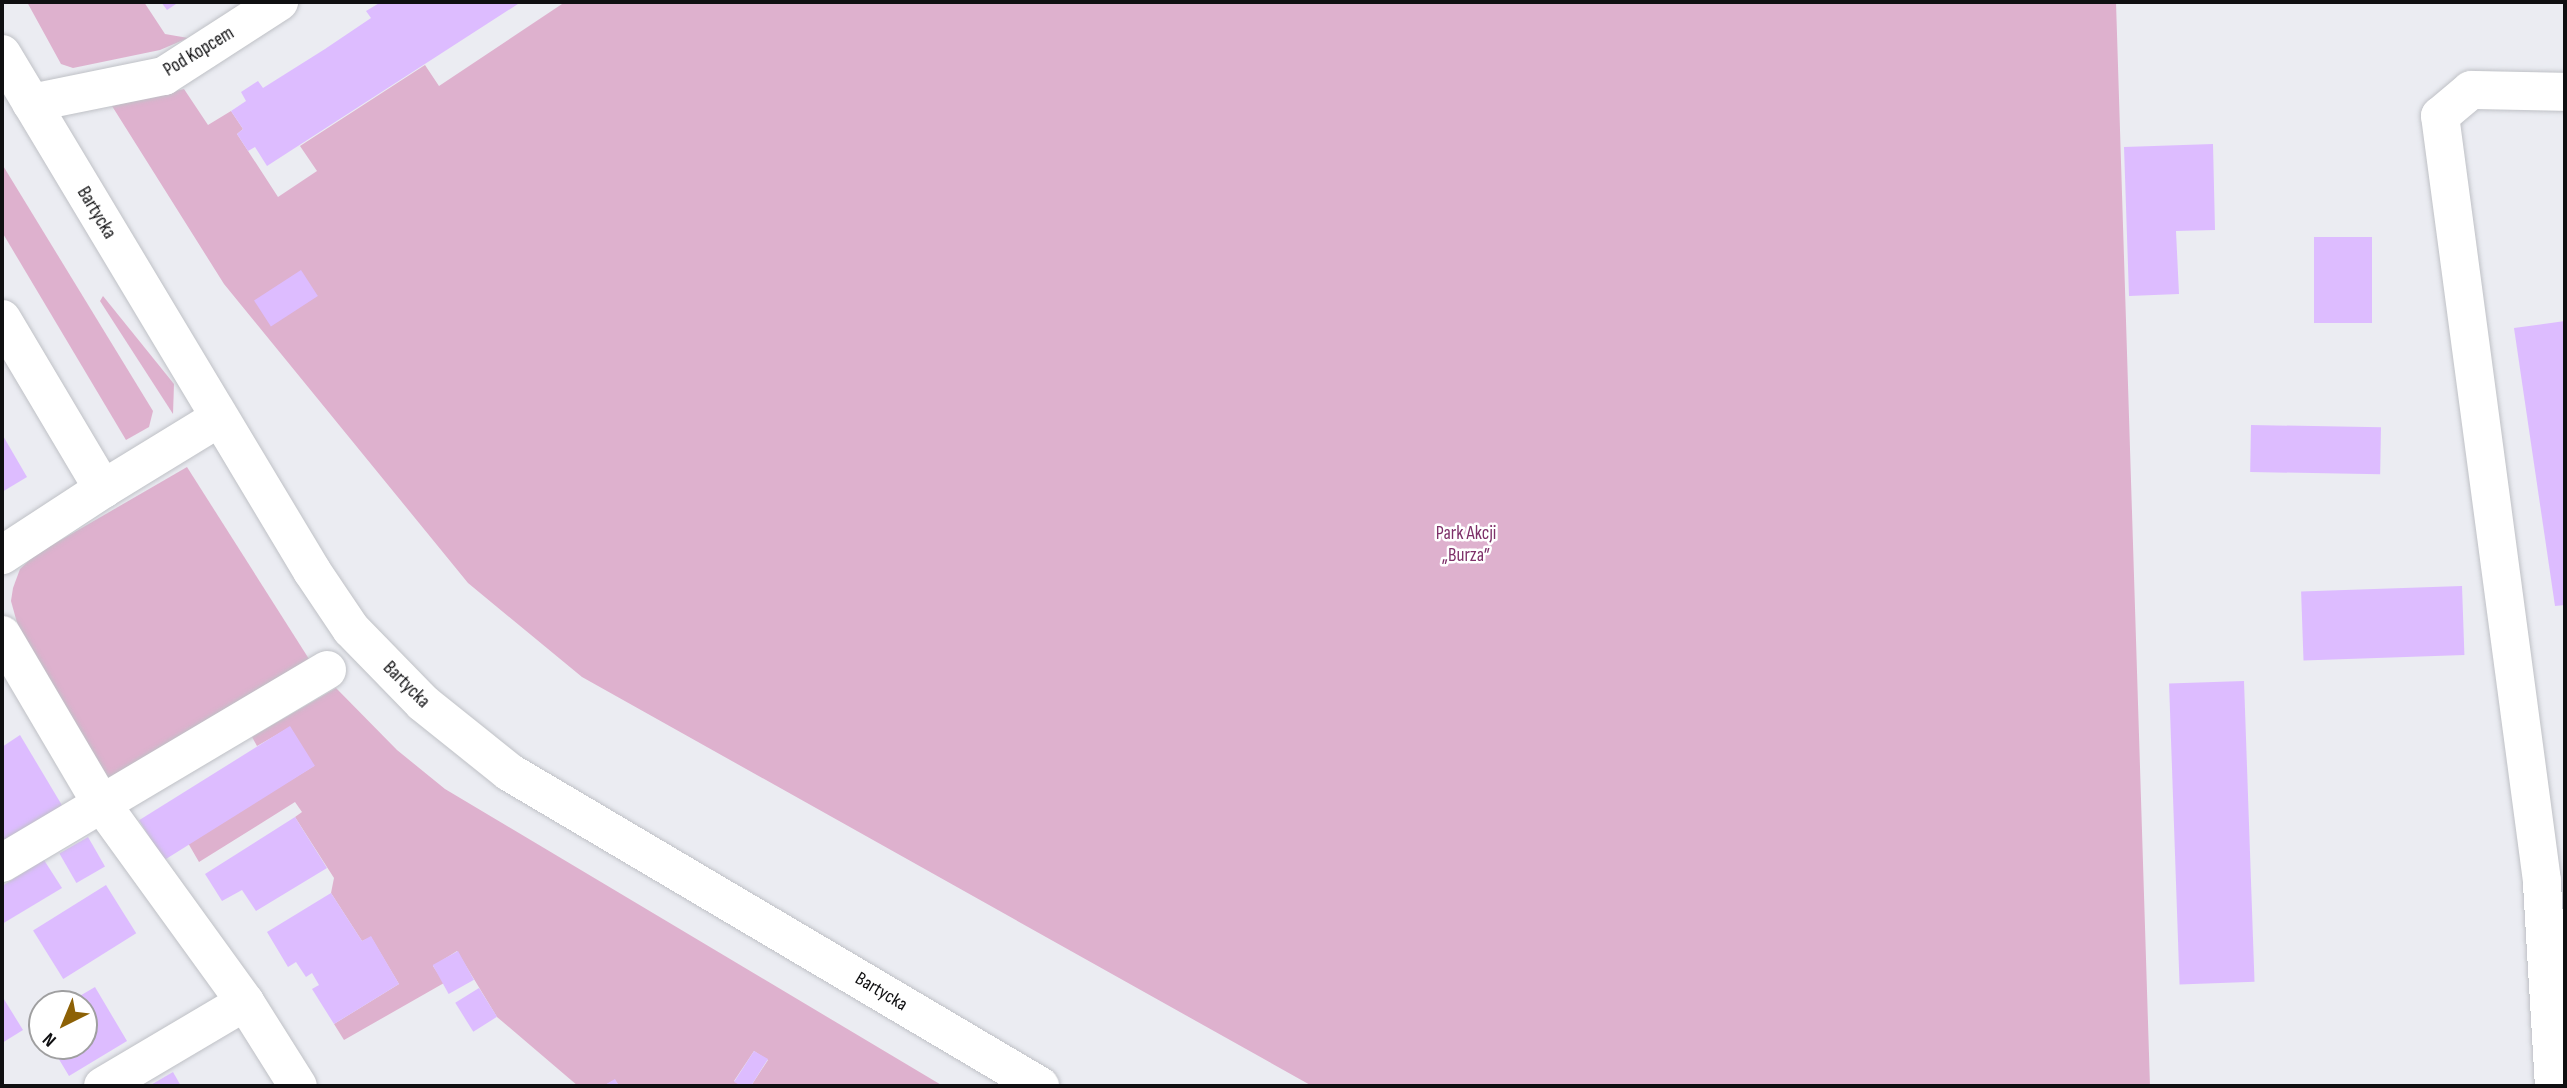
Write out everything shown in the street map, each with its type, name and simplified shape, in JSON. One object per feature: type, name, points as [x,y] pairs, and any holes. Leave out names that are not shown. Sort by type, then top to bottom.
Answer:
[{"type":"street","name":"Pod Kopcem","points":[[31,103],[164,76],[279,2]]},
{"type":"street","name":"Bartycka","points":[[2,54],[219,418],[351,629],[423,703],[509,772],[1040,1086]]},
{"type":"street","points":[[2554,1086],[2542,881],[2440,116],[2471,90],[2565,92]]},
{"type":"street","points":[[2,318],[103,489]]},
{"type":"street","points":[[2,555],[219,418]]},
{"type":"street","points":[[2,635],[101,803],[244,1002],[298,1086]]},
{"type":"street","points":[[2,863],[327,670]]},
{"type":"street","points":[[103,1086],[244,1002]]},
{"type":"green space","points":[[27,2],[144,2],[165,34],[188,38],[160,50],[73,68],[61,64]]},
{"type":"green space","name":"Park Akcji „Burza”","points":[[565,2],[2116,2],[2150,1086],[1312,1086],[582,677],[468,583],[224,284],[112,106],[184,89],[208,125],[231,111],[243,129],[237,134],[278,197],[317,171],[300,146],[425,65],[439,86]]},
{"type":"green space","points":[[2,164],[153,411],[149,427],[126,440],[2,232]]},
{"type":"green space","points":[[103,296],[174,384],[173,414],[100,301]]},
{"type":"green space","points":[[187,467],[309,659],[109,779],[19,630],[11,601],[13,588],[20,569],[35,555]]},
{"type":"green space","points":[[336,688],[397,750],[445,789],[943,1086],[751,1086],[768,1060],[754,1051],[734,1081],[742,1086],[619,1086],[615,1080],[603,1086],[578,1086],[497,1017],[457,951],[433,966],[444,983],[344,1040],[334,1024],[399,984],[371,937],[362,941],[331,893],[334,878],[295,817],[302,812],[295,802],[199,862],[188,843],[314,766],[290,727],[257,746],[252,737]]},
{"type":"building","points":[[161,2],[179,2],[167,10]]},
{"type":"building","points":[[381,2],[521,2],[267,166],[255,147],[248,151],[237,134],[243,129],[231,111],[246,101],[241,92],[258,81],[263,88],[325,49],[371,18],[366,11]]},
{"type":"building","points":[[2213,144],[2215,230],[2176,231],[2179,294],[2129,296],[2124,147]]},
{"type":"building","points":[[2314,237],[2372,237],[2372,323],[2314,323]]},
{"type":"building","points":[[301,270],[318,296],[271,326],[254,300]]},
{"type":"building","points":[[2565,321],[2565,605],[2555,606],[2514,328]]},
{"type":"building","points":[[2251,425],[2381,427],[2380,474],[2250,472]]},
{"type":"building","points":[[2,434],[27,477],[2,492]]},
{"type":"building","points":[[2462,586],[2464,655],[2304,661],[2301,592]]},
{"type":"building","points":[[2244,681],[2255,982],[2180,984],[2169,684]]},
{"type":"building","points":[[290,726],[315,766],[164,860],[139,820]]},
{"type":"building","points":[[20,735],[63,807],[2,844],[2,747]]},
{"type":"building","points":[[295,817],[327,868],[256,911],[242,890],[222,901],[205,874]]},
{"type":"building","points":[[88,837],[105,866],[76,883],[59,854]]},
{"type":"building","points":[[44,860],[62,888],[2,924],[2,886]]},
{"type":"building","points":[[106,885],[136,933],[63,979],[33,931]]},
{"type":"building","points":[[331,893],[362,941],[371,936],[399,984],[334,1024],[312,989],[319,985],[312,973],[306,977],[296,962],[288,967],[267,932]]},
{"type":"building","points":[[458,951],[474,980],[449,994],[433,965]]},
{"type":"building","points":[[479,988],[497,1017],[473,1032],[455,1003]]},
{"type":"building","points":[[98,992],[127,1041],[98,1058]]},
{"type":"building","points":[[2,996],[23,1030],[2,1043]]},
{"type":"building","points":[[754,1051],[768,1059],[751,1086],[742,1086],[734,1082]]},
{"type":"building","points":[[59,1060],[96,1060],[69,1076]]},
{"type":"building","points":[[173,1072],[181,1086],[149,1086]]},
{"type":"building","points":[[615,1079],[619,1086],[603,1086]]}]
